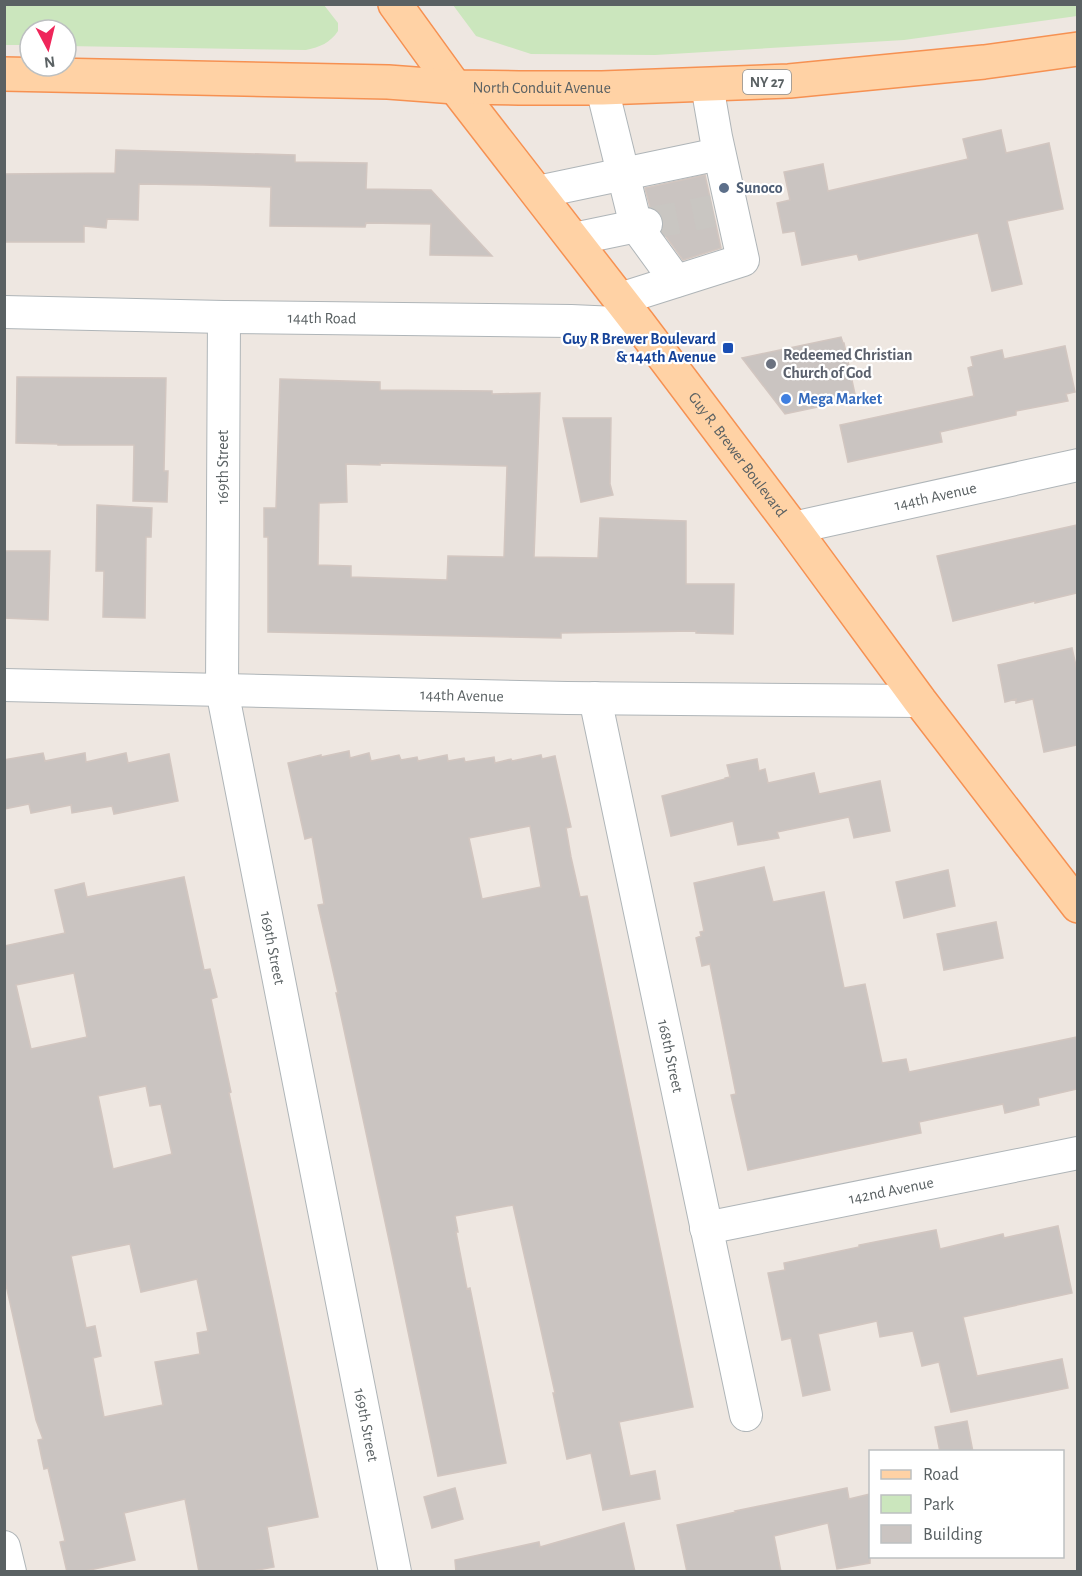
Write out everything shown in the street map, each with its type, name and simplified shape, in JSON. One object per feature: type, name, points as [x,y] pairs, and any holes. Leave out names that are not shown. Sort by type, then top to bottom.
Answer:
[{"type":"main road","name":"Guy R. Brewer Boulevard","points":[[395,4],[455,87],[574,239],[793,528],[920,701],[1077,906]]},
{"type":"main road","name":"North Conduit Avenue","points":[[4,74],[388,82],[455,87],[602,88],[789,81],[984,62],[1077,49]]},
{"type":"street","points":[[629,312],[676,281],[743,260],[722,210],[719,154],[707,85]]},
{"type":"street","points":[[602,88],[622,174],[641,225],[676,281]]},
{"type":"street","points":[[538,192],[719,154]]},
{"type":"street","points":[[574,239],[641,225]]},
{"type":"street","name":"144th Road","points":[[4,312],[571,321],[629,312]]},
{"type":"street","name":"169th Street","points":[[224,317],[222,690],[395,1572]]},
{"type":"street","name":"144th Avenue","points":[[793,528],[1077,465]]},
{"type":"street","name":"144th Avenue","points":[[4,685],[595,698],[920,701]]},
{"type":"street","name":"168th Street","points":[[595,698],[746,1414]]},
{"type":"street","name":"142nd Avenue","points":[[706,1228],[1077,1153]]},
{"type":"street","points":[[4,1547],[10,1572]]},
{"type":"green space","points":[[5,4],[324,5],[338,23],[338,31],[332,39],[306,50],[78,46],[78,18],[18,18],[18,45],[5,45]]},
{"type":"green space","points":[[1077,4],[1077,16],[904,40],[655,55],[531,54],[476,36],[453,5]]},
{"type":"building","points":[[1001,130],[1006,153],[1049,143],[1063,209],[1007,221],[1022,284],[992,291],[978,233],[859,260],[857,254],[802,265],[795,231],[783,233],[777,203],[790,200],[784,172],[823,164],[828,191],[968,159],[963,139]]},
{"type":"building","points":[[116,150],[295,155],[295,162],[367,163],[366,189],[431,190],[492,256],[430,255],[431,224],[366,223],[365,227],[270,226],[271,187],[204,185],[139,184],[138,220],[107,219],[106,228],[84,226],[84,242],[4,242],[4,174],[115,173]]},
{"type":"building","points":[[705,175],[721,248],[683,260],[662,231],[663,220],[659,212],[650,207],[645,188]]},
{"type":"building","points":[[841,337],[856,399],[785,414],[742,358]]},
{"type":"building","points":[[1065,346],[1075,392],[1066,394],[1068,401],[1016,411],[1016,415],[940,432],[942,442],[848,462],[840,425],[974,396],[968,368],[973,366],[971,357],[1002,350],[1004,359]]},
{"type":"building","points":[[17,377],[166,378],[164,471],[168,471],[167,502],[133,501],[134,445],[16,443]]},
{"type":"building","points":[[280,379],[380,382],[380,390],[492,391],[492,394],[540,393],[534,557],[598,558],[600,518],[686,521],[686,584],[734,584],[733,634],[696,633],[696,631],[561,633],[561,638],[268,632],[268,537],[264,537],[264,508],[276,508]],"holes":[[[346,464],[507,466],[504,557],[448,556],[447,580],[351,577],[351,566],[318,565],[319,503],[347,502]]]},
{"type":"building","points":[[563,418],[611,418],[610,484],[613,495],[581,502]]},
{"type":"building","points":[[97,505],[152,508],[151,537],[146,537],[145,618],[103,617],[104,571],[96,571]]},
{"type":"building","points":[[1077,525],[1077,593],[953,621],[937,556]]},
{"type":"building","points":[[4,551],[50,551],[48,620],[4,618]]},
{"type":"building","points":[[1072,648],[1077,670],[1077,745],[1044,752],[1033,699],[1016,703],[1016,699],[1005,702],[998,665]]},
{"type":"building","points":[[349,751],[350,758],[369,753],[371,761],[399,755],[401,760],[417,757],[418,761],[447,755],[448,761],[464,758],[465,762],[494,757],[495,763],[541,755],[542,759],[555,756],[571,827],[566,828],[571,857],[580,897],[587,896],[693,1407],[619,1422],[630,1476],[655,1471],[660,1499],[603,1510],[591,1453],[567,1459],[553,1393],[555,1393],[513,1205],[455,1216],[467,1289],[470,1288],[506,1463],[438,1476],[318,905],[324,904],[312,837],[305,839],[288,763],[321,755],[321,757]],"holes":[[[530,826],[541,887],[482,899],[469,838]]]},
{"type":"building","points":[[43,753],[45,761],[85,753],[86,762],[126,753],[128,763],[169,754],[178,801],[114,814],[112,806],[72,813],[71,805],[31,813],[29,804],[4,809],[4,760]]},
{"type":"building","points":[[757,759],[759,771],[765,769],[768,783],[814,773],[819,794],[880,781],[890,831],[854,838],[849,817],[777,832],[779,838],[738,845],[733,821],[671,836],[662,796],[725,779],[730,777],[727,765]]},
{"type":"building","points":[[764,867],[773,902],[824,892],[844,988],[865,984],[882,1063],[906,1059],[909,1072],[1077,1037],[1077,1089],[1038,1098],[1039,1105],[1005,1113],[1003,1104],[919,1122],[921,1133],[748,1170],[731,1095],[736,1094],[710,964],[702,966],[696,938],[701,936],[700,932],[704,931],[694,883]]},
{"type":"building","points":[[948,870],[955,906],[904,918],[896,882]]},
{"type":"building","points":[[184,877],[204,970],[210,969],[217,997],[211,999],[231,1092],[229,1093],[318,1517],[267,1527],[274,1567],[248,1572],[199,1572],[185,1499],[124,1513],[135,1560],[81,1572],[67,1572],[60,1542],[65,1541],[48,1468],[44,1469],[38,1440],[43,1439],[36,1420],[4,1276],[4,946],[65,933],[55,890],[84,883],[87,897]],"holes":[[[74,973],[87,1037],[31,1049],[16,985]],[[146,1086],[150,1106],[161,1104],[172,1154],[113,1169],[98,1096]],[[130,1244],[141,1292],[197,1279],[208,1331],[197,1333],[200,1354],[155,1362],[163,1405],[104,1417],[93,1358],[101,1356],[95,1326],[86,1328],[71,1256]]]},
{"type":"building","points":[[996,922],[1003,958],[944,970],[937,934]]},
{"type":"building","points":[[1058,1226],[1072,1293],[963,1317],[977,1376],[1062,1359],[1068,1388],[951,1412],[939,1362],[922,1366],[913,1331],[880,1337],[877,1321],[818,1334],[830,1390],[803,1396],[791,1338],[782,1340],[768,1273],[785,1270],[784,1263],[936,1230],[940,1249],[1003,1234],[1004,1238]]},
{"type":"building","points":[[967,1421],[973,1450],[940,1450],[935,1427]]},
{"type":"building","points":[[455,1488],[463,1519],[432,1528],[424,1497]]},
{"type":"building","points":[[847,1488],[849,1499],[869,1494],[870,1563],[837,1569],[828,1523],[774,1536],[781,1572],[687,1572],[677,1525]]},
{"type":"building","points":[[624,1523],[635,1572],[456,1572],[455,1560],[539,1542],[540,1547]]},
{"type":"tunnel","points":[[646,224],[713,211]]},
{"type":"place","name":"Sunoco","points":[[724,188]]},
{"type":"place","name":"Guy R Brewer Boulevard & 144th Avenue","points":[[728,348]]},
{"type":"place","name":"Redeemed Christian Church of God","points":[[771,364]]},
{"type":"place","name":"Mega Market","points":[[786,399]]}]
